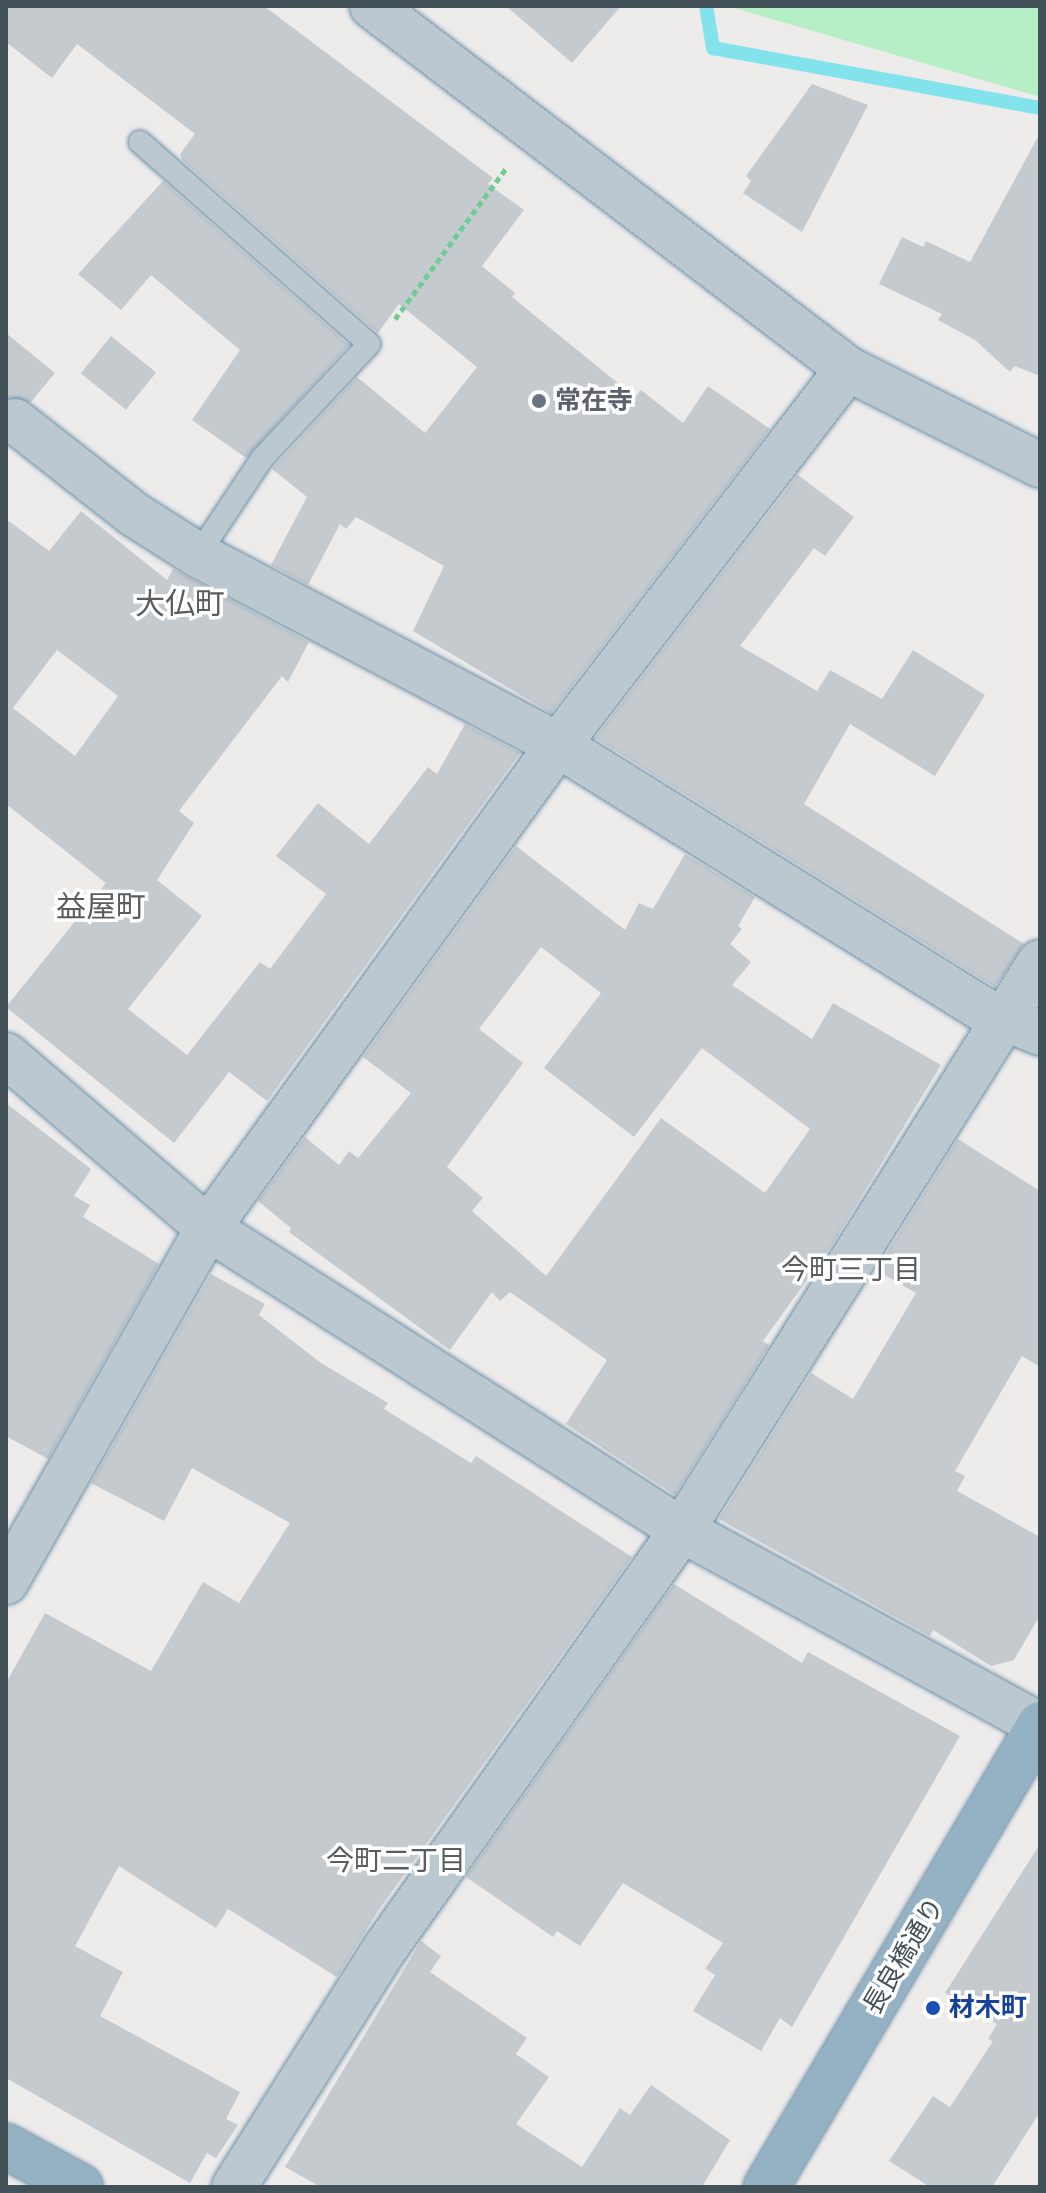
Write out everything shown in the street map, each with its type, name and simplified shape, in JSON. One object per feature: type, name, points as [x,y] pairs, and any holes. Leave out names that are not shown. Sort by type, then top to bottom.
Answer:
[{"type":"highway","name":"長良橋通り","points":[[766,2187],[1037,1736]]},
{"type":"highway","points":[[6,2146],[81,2187]]},
{"type":"street","points":[[372,6],[848,369],[1040,465]]},
{"type":"street","points":[[6,1582],[208,1228],[558,745],[848,369]]},
{"type":"street","points":[[11,427],[135,515],[198,555],[558,745],[1023,1026]]},
{"type":"street","points":[[234,2187],[386,1947],[682,1530],[1023,1026],[1040,962]]},
{"type":"street","points":[[6,1055],[208,1228],[682,1530],[1037,1736]]},
{"type":"lane","points":[[140,142],[369,344],[261,460],[198,555]]},
{"type":"path","points":[[369,344],[382,337],[509,165]]},
{"type":"green space","points":[[727,6],[1040,6],[1040,97]]},
{"type":"building","points":[[6,6],[264,6],[493,178],[488,184],[524,210],[482,266],[515,293],[512,297],[635,397],[641,390],[683,423],[708,386],[770,429],[551,713],[413,631],[444,566],[356,517],[346,529],[340,524],[308,585],[271,565],[307,497],[272,469],[357,377],[425,433],[477,367],[399,304],[378,333],[182,160],[180,154],[195,134],[77,44],[52,78],[6,42]]},
{"type":"building","points":[[506,6],[621,6],[572,63]]},
{"type":"building","points":[[812,84],[868,105],[802,232],[743,193],[751,181],[746,176]]},
{"type":"building","points":[[1040,133],[1040,376],[1015,366],[1010,372],[975,340],[938,320],[942,314],[879,284],[902,237],[923,247],[926,241],[970,262]]},
{"type":"building","points":[[163,181],[349,345],[246,458],[192,420],[240,350],[151,275],[121,310],[78,274]]},
{"type":"building","points":[[6,333],[55,373],[31,402],[6,398]]},
{"type":"building","points":[[111,336],[156,373],[126,410],[81,373]]},
{"type":"building","points":[[798,475],[854,517],[825,556],[814,548],[740,646],[817,691],[830,670],[882,699],[913,650],[985,695],[935,776],[850,724],[804,804],[1024,944],[995,987],[595,738]]},
{"type":"building","points":[[81,511],[167,580],[173,569],[309,642],[288,682],[282,676],[179,811],[194,823],[157,880],[202,916],[128,1009],[187,1055],[260,962],[270,969],[326,894],[276,856],[318,803],[369,844],[428,767],[437,774],[465,724],[520,753],[267,1101],[229,1072],[174,1143],[6,1007],[106,883],[6,804],[6,519],[49,551]],"holes":[[[57,650],[118,696],[75,756],[13,708]]]},
{"type":"building","points":[[516,846],[625,930],[639,903],[653,909],[685,854],[755,897],[738,926],[742,929],[730,944],[751,962],[732,985],[812,1039],[833,1003],[941,1065],[832,1245],[763,1341],[769,1345],[675,1495],[566,1424],[607,1360],[510,1292],[500,1301],[492,1292],[450,1350],[289,1232],[291,1228],[258,1201],[305,1137],[339,1165],[349,1151],[358,1158],[411,1093],[363,1057]],"holes":[[[541,947],[601,993],[544,1068],[634,1137],[702,1048],[810,1129],[765,1193],[661,1118],[546,1276],[472,1211],[483,1198],[447,1167],[523,1063],[479,1029]]]},
{"type":"building","points":[[6,1103],[91,1169],[74,1196],[90,1205],[83,1217],[159,1264],[48,1459],[6,1436]]},
{"type":"building","points":[[958,1139],[1040,1191],[1040,1367],[1022,1356],[955,1471],[965,1476],[957,1491],[1040,1537],[1040,1615],[1014,1660],[991,1666],[933,1630],[930,1636],[719,1519],[811,1373],[853,1399],[916,1293],[876,1270]]},
{"type":"building","points":[[211,1274],[265,1304],[259,1315],[321,1363],[388,1403],[384,1409],[471,1463],[476,1456],[632,1557],[378,1911],[337,1977],[228,1909],[216,1928],[119,1866],[75,1946],[123,1972],[100,2016],[240,2092],[226,2119],[238,2125],[216,2158],[207,2153],[190,2183],[6,2078],[6,1683],[45,1613],[151,1671],[203,1582],[239,1603],[290,1523],[192,1468],[164,1521],[91,1483]]},
{"type":"building","points":[[674,1584],[802,1663],[808,1652],[960,1736],[792,2027],[780,2018],[761,2051],[693,2011],[715,1975],[705,1969],[723,1943],[623,1883],[580,1946],[557,1931],[553,1937],[466,1877]]},
{"type":"building","points":[[1040,1844],[1040,2112],[992,2187],[930,2187],[889,2161],[933,2096],[950,2107],[993,2041],[988,2039],[997,2024],[945,1993]]},
{"type":"building","points":[[421,1941],[441,1956],[430,1972],[527,2038],[516,2054],[549,2077],[516,2124],[582,2167],[620,2108],[630,2115],[651,2085],[730,2140],[702,2187],[321,2187],[285,2167]]},
{"type":"waterway","points":[[706,6],[713,48],[1040,108]]},
{"type":"place","name":"常在寺","points":[[539,401]]},
{"type":"place","name":"材木町","points":[[933,2008]]},
{"type":"district","name":"大仏町","points":[[180,604]]},
{"type":"district","name":"益屋町","points":[[101,907]]},
{"type":"district","name":"今町三丁目","points":[[851,1270]]},
{"type":"district","name":"今町二丁目","points":[[396,1861]]}]
